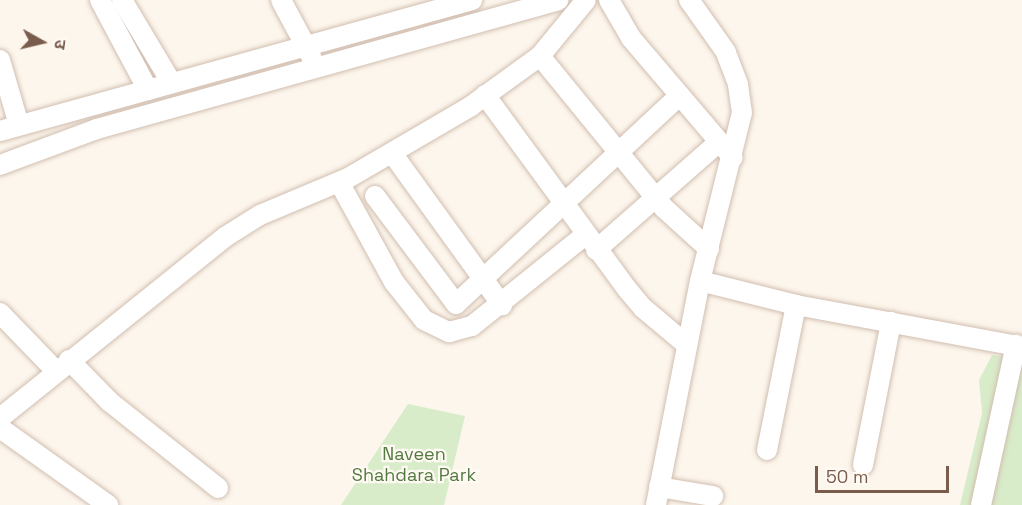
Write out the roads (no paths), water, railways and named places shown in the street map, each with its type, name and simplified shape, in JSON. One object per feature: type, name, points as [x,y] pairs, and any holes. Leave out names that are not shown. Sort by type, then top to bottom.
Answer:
[{"type":"street","points":[[100,0],[148,90]]},
{"type":"street","points":[[122,0],[171,82]]},
{"type":"street","points":[[281,0],[316,67]]},
{"type":"street","points":[[0,60],[9,128],[305,46],[419,7],[472,0]]},
{"type":"street","points":[[478,0],[483,21]]},
{"type":"street","points":[[0,165],[97,129],[558,0]]},
{"type":"street","points":[[0,418],[62,365],[225,237],[260,215],[339,182],[392,153],[485,95],[540,56],[586,0]]},
{"type":"street","points":[[609,0],[631,38],[733,158]]},
{"type":"street","points":[[689,0],[726,52],[738,84],[742,113],[733,158],[700,281],[658,496],[713,496]]},
{"type":"street","points":[[540,56],[654,197],[709,249]]},
{"type":"street","points":[[485,95],[590,243],[642,308],[687,345]]},
{"type":"street","points":[[375,196],[456,304],[680,95]]},
{"type":"street","points":[[90,106],[97,129]]},
{"type":"street","points":[[339,182],[394,282],[424,320],[449,332],[461,331],[502,305],[654,197],[719,142]]},
{"type":"street","points":[[392,153],[502,305]]},
{"type":"street","points":[[700,281],[796,305],[1019,346],[981,505]]},
{"type":"street","points":[[767,450],[796,305]]},
{"type":"street","points":[[1,314],[218,488]]},
{"type":"street","points":[[864,465],[891,322]]},
{"type":"street","points":[[0,428],[108,505]]},
{"type":"park label","name":"Naveen Shahdara Park","points":[[414,465]]}]
